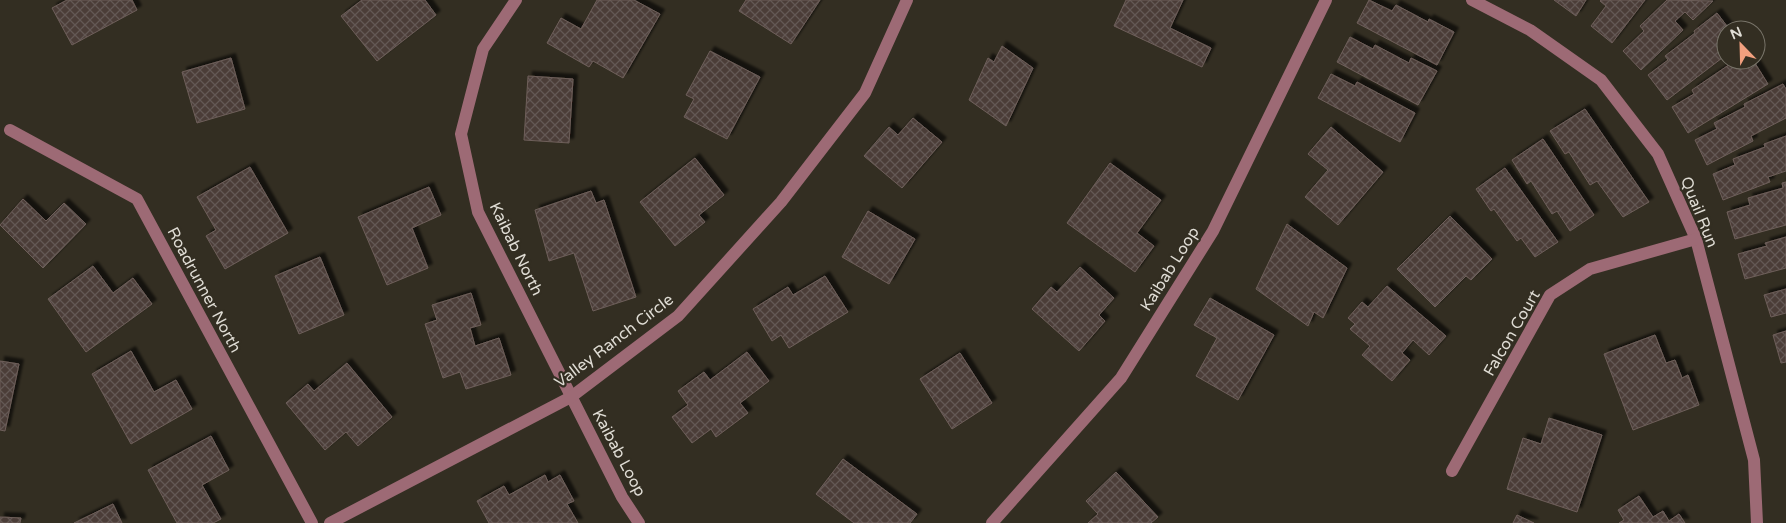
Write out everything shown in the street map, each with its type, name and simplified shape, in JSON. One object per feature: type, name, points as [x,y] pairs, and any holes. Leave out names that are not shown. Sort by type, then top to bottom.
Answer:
[{"type":"street","name":"Kaibab North","points":[[516,0],[483,50],[461,134],[478,212],[571,397]]},
{"type":"street","name":"Valley Ranch Circle","points":[[330,523],[571,397],[678,316],[781,202],[865,93],[907,0]]},
{"type":"street","name":"Kaibab Loop","points":[[992,523],[1120,378],[1213,232],[1326,0]]},
{"type":"street","name":"Quail Run","points":[[1472,0],[1530,30],[1601,80],[1658,154],[1696,239],[1754,460],[1757,523]]},
{"type":"street","name":"Roadrunner North","points":[[10,130],[136,199],[312,523]]},
{"type":"street","name":"Falcon Court","points":[[1452,471],[1550,295],[1590,269],[1696,239]]},
{"type":"street","name":"Kaibab Loop","points":[[571,397],[622,497],[639,523]]},
{"type":"building","points":[[67,0],[132,0],[137,10],[72,45],[52,8]]},
{"type":"building","points":[[362,0],[425,0],[436,15],[377,61],[341,16]]},
{"type":"building","points":[[597,0],[634,0],[660,14],[623,78],[593,61],[589,67],[547,43],[561,18],[581,29]]},
{"type":"building","points":[[746,0],[820,0],[791,44],[739,11]]},
{"type":"building","points":[[1126,0],[1183,0],[1170,28],[1211,48],[1202,67],[1114,26]]},
{"type":"building","points":[[1369,0],[1392,11],[1396,5],[1428,22],[1429,19],[1454,32],[1437,65],[1357,23]]},
{"type":"building","points":[[1554,0],[1586,0],[1576,16]]},
{"type":"building","points":[[1601,0],[1645,0],[1612,43],[1591,26],[1606,6]]},
{"type":"building","points":[[1667,0],[1713,1],[1693,20],[1685,12],[1675,21],[1683,30],[1641,70],[1623,51],[1644,31],[1640,26]]},
{"type":"building","points":[[1717,13],[1722,20],[1716,20],[1716,63],[1667,100],[1648,75],[1668,60],[1665,56],[1695,33],[1694,31]]},
{"type":"building","points":[[1350,37],[1373,49],[1375,45],[1409,63],[1411,58],[1437,71],[1418,105],[1337,62]]},
{"type":"building","points":[[1002,46],[1033,68],[1006,126],[969,100],[988,58],[994,62]]},
{"type":"building","points":[[710,51],[760,77],[727,139],[684,117],[694,99],[686,95]]},
{"type":"building","points":[[231,58],[245,109],[197,123],[182,72]]},
{"type":"building","points":[[1721,70],[1759,70],[1768,84],[1688,133],[1672,107],[1694,94],[1692,90]]},
{"type":"building","points":[[1331,74],[1355,86],[1357,82],[1415,113],[1400,142],[1318,98]]},
{"type":"building","points":[[528,76],[573,79],[569,143],[524,140]]},
{"type":"building","points":[[1783,84],[1786,89],[1786,118],[1751,136],[1753,141],[1707,165],[1695,140],[1717,129],[1714,123],[1745,107],[1744,104]]},
{"type":"building","points":[[1585,109],[1649,202],[1623,217],[1597,181],[1590,185],[1569,152],[1565,154],[1550,131]]},
{"type":"building","points":[[913,118],[942,142],[902,188],[864,156],[889,127],[898,135]]},
{"type":"building","points":[[1331,127],[1383,172],[1338,225],[1305,197],[1328,170],[1308,154]]},
{"type":"building","points":[[1786,136],[1786,171],[1768,177],[1770,182],[1723,200],[1713,174],[1735,165],[1733,159],[1765,147],[1764,144]]},
{"type":"building","points":[[1543,139],[1594,215],[1570,231],[1557,211],[1552,214],[1531,181],[1527,184],[1512,160]]},
{"type":"building","points":[[695,158],[724,195],[699,215],[705,222],[675,246],[640,202]]},
{"type":"building","points":[[1110,163],[1161,200],[1137,233],[1154,246],[1135,272],[1067,223]]},
{"type":"building","points":[[250,167],[288,233],[225,269],[206,236],[216,230],[197,197]]},
{"type":"building","points":[[1505,168],[1558,242],[1535,257],[1521,238],[1517,241],[1494,209],[1491,211],[1476,189]]},
{"type":"building","points":[[1786,182],[1786,225],[1735,239],[1727,212],[1750,205],[1748,198],[1783,188],[1782,183]]},
{"type":"building","points":[[429,187],[441,215],[412,228],[428,268],[387,285],[358,217]]},
{"type":"building","points":[[591,191],[596,203],[604,200],[636,297],[593,311],[574,253],[549,261],[535,210]]},
{"type":"building","points":[[23,199],[46,221],[64,203],[86,224],[43,268],[0,225]]},
{"type":"building","points":[[868,211],[915,239],[889,284],[842,257]]},
{"type":"building","points":[[1450,216],[1492,259],[1471,280],[1466,276],[1435,307],[1397,269]]},
{"type":"building","points":[[1287,224],[1347,268],[1323,318],[1314,312],[1308,326],[1256,289]]},
{"type":"building","points":[[1786,237],[1786,268],[1745,279],[1738,254],[1767,246],[1765,243]]},
{"type":"building","points":[[320,257],[344,315],[299,334],[275,276]]},
{"type":"building","points":[[93,266],[113,293],[133,278],[152,304],[86,352],[48,299]]},
{"type":"building","points":[[1080,267],[1114,298],[1099,315],[1105,321],[1079,351],[1032,309],[1051,287],[1057,292]]},
{"type":"building","points":[[825,276],[848,312],[789,348],[781,335],[772,341],[753,309],[788,287],[793,295]]},
{"type":"building","points":[[1387,286],[1446,336],[1429,355],[1413,340],[1402,353],[1410,360],[1392,381],[1362,355],[1370,346],[1350,329],[1355,324],[1348,318],[1362,302],[1368,307]]},
{"type":"building","points":[[1786,289],[1786,313],[1771,317],[1764,295]]},
{"type":"building","points":[[471,293],[481,325],[470,328],[475,346],[499,338],[511,375],[466,389],[460,372],[443,378],[425,324],[437,320],[432,305]]},
{"type":"building","points":[[1210,298],[1274,335],[1238,400],[1196,376],[1217,338],[1194,325]]},
{"type":"building","points":[[1786,331],[1786,362],[1781,363],[1773,335]]},
{"type":"building","points":[[1655,335],[1666,363],[1675,360],[1682,378],[1688,375],[1699,405],[1633,430],[1604,354]]},
{"type":"building","points":[[131,351],[154,392],[176,380],[192,409],[131,444],[92,374]]},
{"type":"building","points":[[747,352],[769,381],[740,403],[748,413],[716,437],[711,429],[692,443],[672,417],[688,405],[678,391],[704,372],[710,380]]},
{"type":"building","points":[[960,353],[992,403],[952,429],[920,379]]},
{"type":"building","points":[[0,361],[19,364],[5,431],[0,430]]},
{"type":"building","points":[[347,363],[392,417],[358,446],[346,432],[325,450],[286,403],[308,384],[314,391]]},
{"type":"building","points":[[1549,418],[1602,435],[1577,512],[1507,489],[1523,438],[1541,444]]},
{"type":"building","points":[[211,436],[229,470],[202,485],[221,519],[213,523],[177,523],[148,470]]},
{"type":"building","points":[[843,459],[917,514],[910,523],[854,523],[816,494]]},
{"type":"building","points":[[1116,472],[1158,517],[1151,523],[1088,523],[1098,514],[1086,501]]},
{"type":"building","points":[[545,475],[548,482],[560,475],[574,501],[567,504],[578,523],[489,523],[477,501],[504,486],[509,495]]},
{"type":"building","points":[[1639,496],[1653,517],[1663,511],[1669,521],[1679,514],[1685,523],[1619,523],[1624,520],[1618,510]]},
{"type":"building","points":[[113,504],[122,523],[74,523]]},
{"type":"building","points":[[1517,515],[1534,523],[1513,523]]},
{"type":"building","points":[[0,517],[21,518],[20,523],[0,523]]}]
